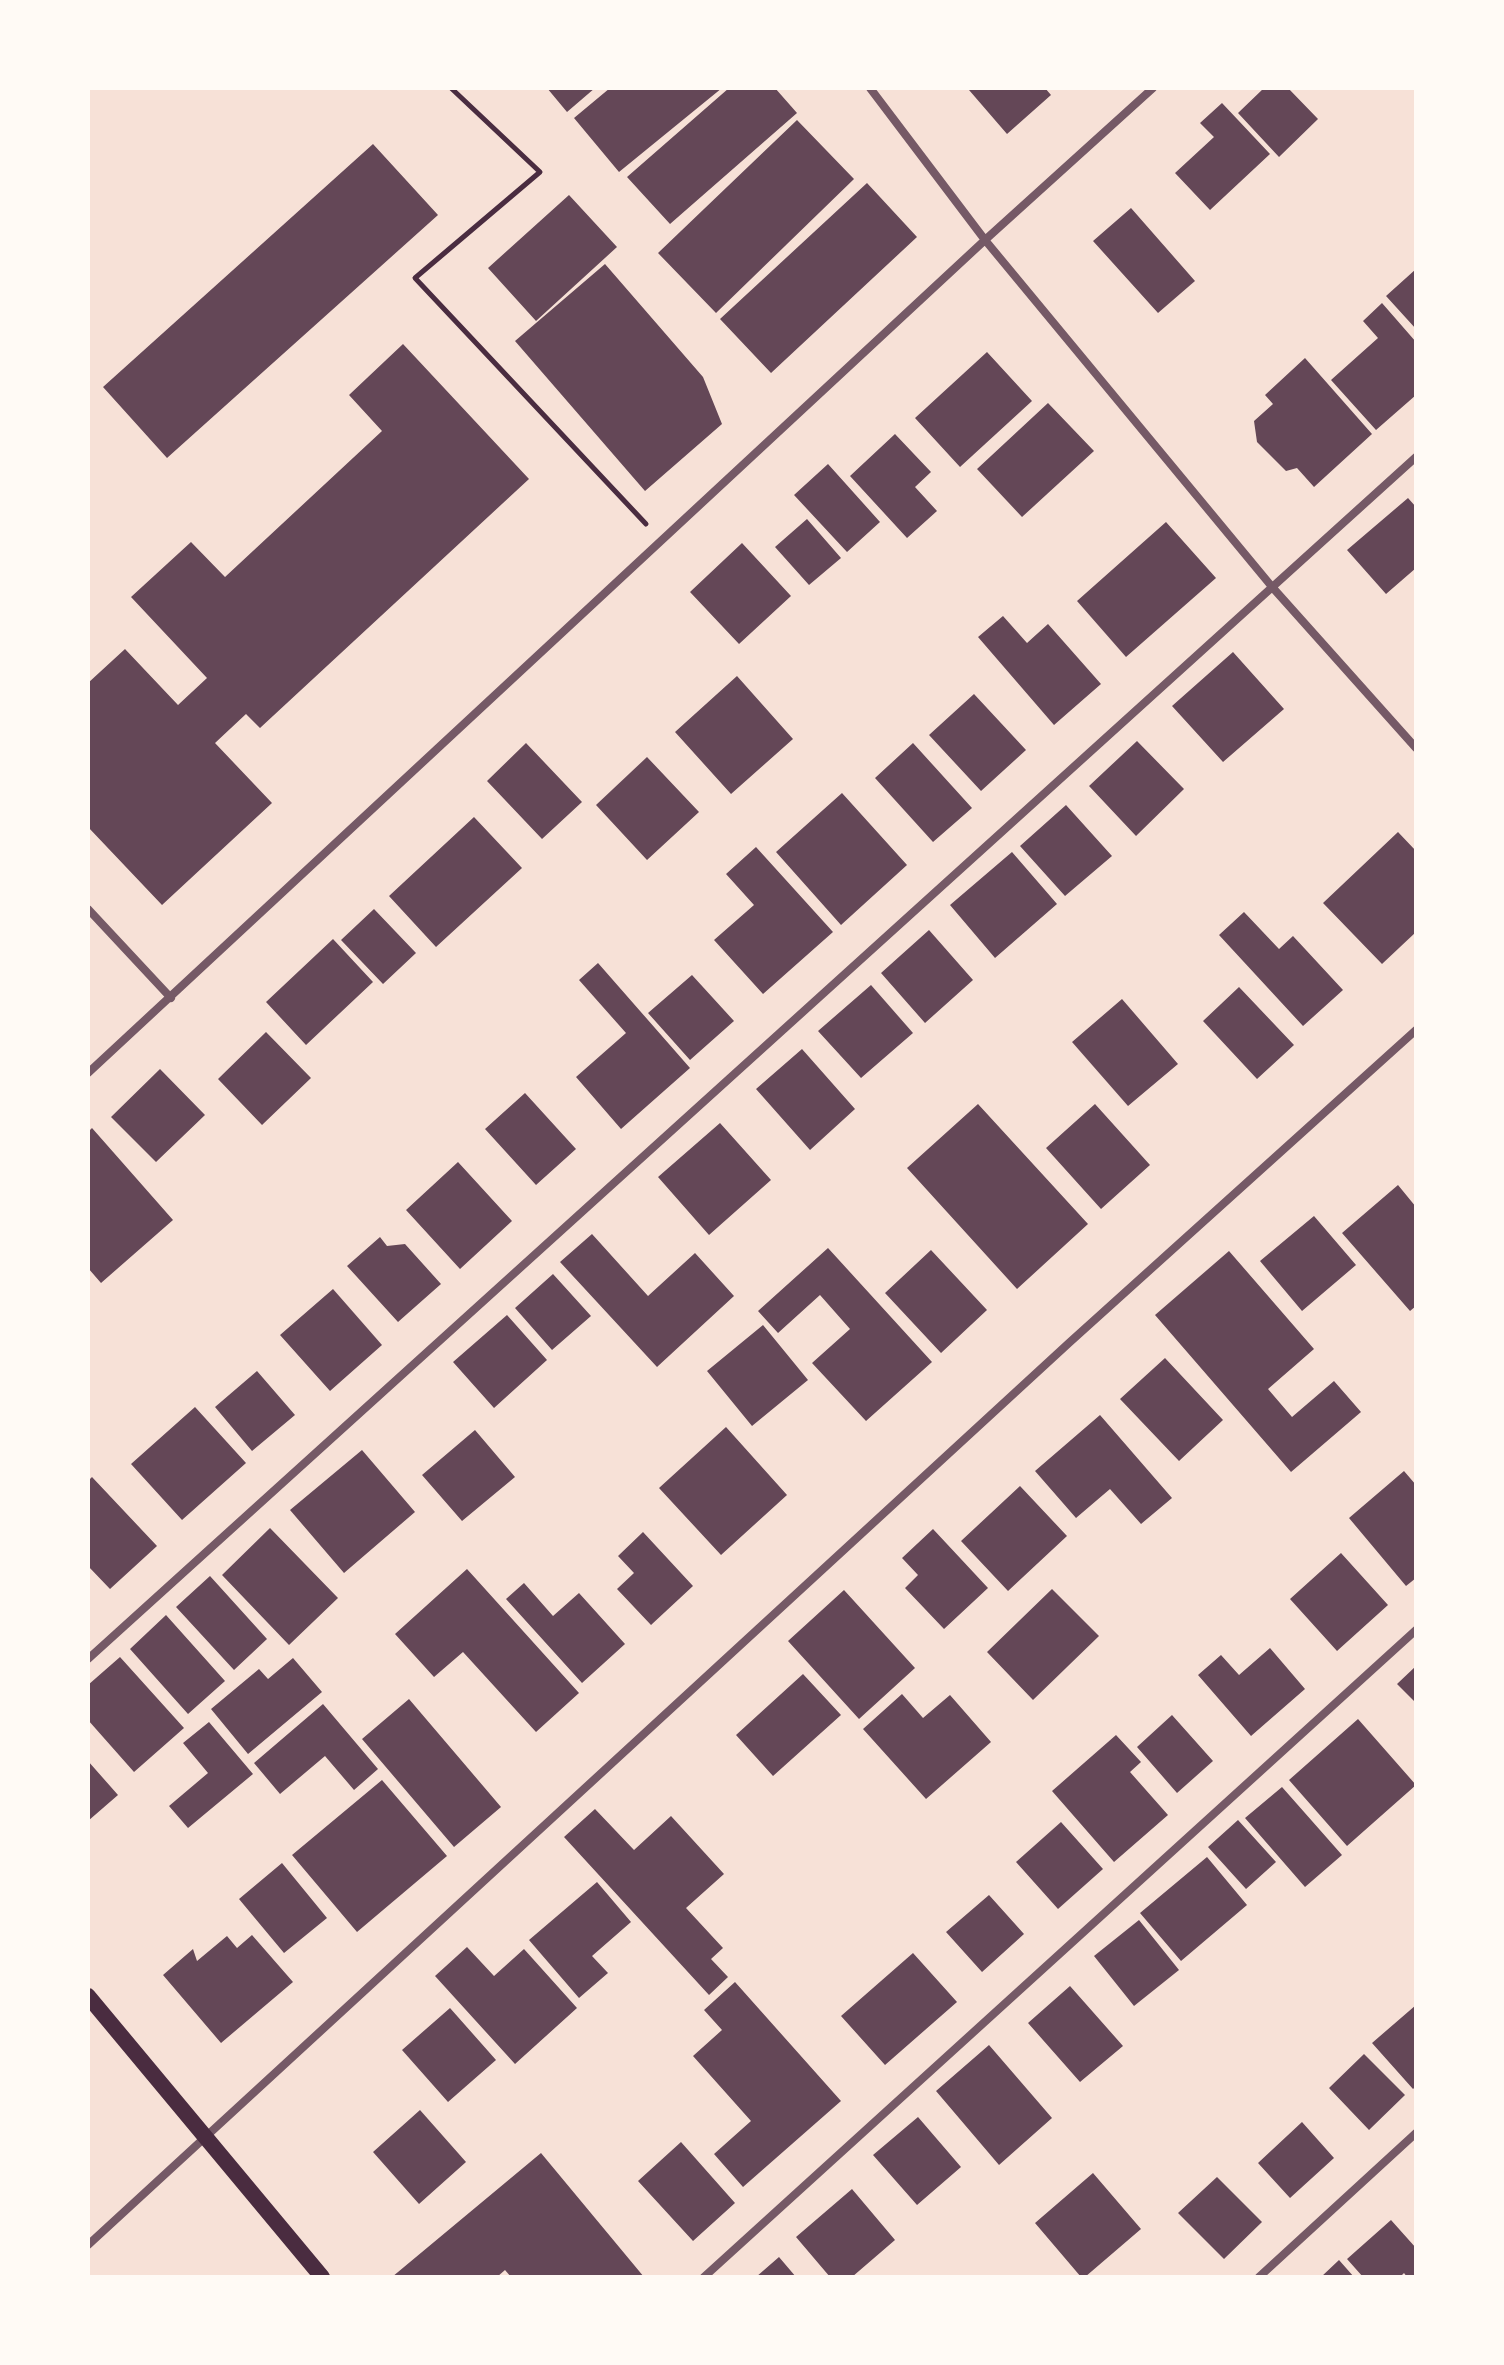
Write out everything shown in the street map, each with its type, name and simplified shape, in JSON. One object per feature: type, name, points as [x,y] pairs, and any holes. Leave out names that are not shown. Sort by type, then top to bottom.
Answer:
[{"type":"main road","points":[[88,1996],[322,2277]]},
{"type":"street","points":[[870,88],[985,240],[1273,588],[1416,748]]},
{"type":"street","points":[[88,1073],[985,240],[1153,88]]},
{"type":"street","points":[[88,1659],[1416,457]]},
{"type":"street","points":[[88,909],[171,998]]},
{"type":"street","points":[[88,2245],[1070,1342],[1416,1030]]},
{"type":"street","points":[[704,2277],[1416,1630]]},
{"type":"street","points":[[1259,2277],[1416,2133]]},
{"type":"path","points":[[451,88],[540,172],[415,278],[663,542]]},
{"type":"building","points":[[547,88],[595,88],[567,112]]},
{"type":"building","points":[[610,88],[722,88],[619,172],[574,118]]},
{"type":"building","points":[[729,88],[775,88],[797,113],[670,224],[627,177]]},
{"type":"building","points":[[1045,88],[1051,95],[1007,134],[969,90]]},
{"type":"building","points":[[1264,88],[1288,88],[1318,119],[1279,157],[1238,113]]},
{"type":"building","points":[[1222,103],[1270,154],[1210,210],[1175,173],[1214,137],[1200,123]]},
{"type":"building","points":[[797,120],[854,179],[716,313],[658,253]]},
{"type":"building","points":[[373,144],[438,215],[167,458],[103,387]]},
{"type":"building","points":[[867,183],[917,237],[771,373],[720,319]]},
{"type":"building","points":[[569,195],[617,247],[536,321],[488,268]]},
{"type":"building","points":[[1131,208],[1195,281],[1158,313],[1093,241]]},
{"type":"building","points":[[605,264],[703,377],[722,424],[645,491],[515,341]]},
{"type":"building","points":[[1416,269],[1416,329],[1386,296]]},
{"type":"building","points":[[1382,303],[1416,342],[1416,395],[1376,430],[1331,380],[1378,338],[1363,321]]},
{"type":"building","points":[[403,344],[529,479],[260,728],[246,714],[215,743],[272,803],[162,905],[88,827],[88,683],[125,649],[178,705],[207,678],[131,597],[191,542],[225,577],[382,431],[349,395]]},
{"type":"building","points":[[987,352],[1032,401],[960,467],[915,418]]},
{"type":"building","points":[[1305,358],[1372,434],[1314,487],[1297,468],[1286,471],[1257,442],[1254,421],[1273,404],[1265,395]]},
{"type":"building","points":[[1048,403],[1094,451],[1022,517],[977,469]]},
{"type":"building","points":[[895,434],[931,472],[915,487],[937,511],[907,538],[850,476]]},
{"type":"building","points":[[828,464],[880,522],[847,552],[794,495]]},
{"type":"building","points":[[1408,498],[1416,507],[1416,568],[1386,594],[1347,550]]},
{"type":"building","points":[[807,519],[841,558],[809,585],[775,547]]},
{"type":"building","points":[[1166,522],[1216,578],[1126,657],[1077,601]]},
{"type":"building","points":[[742,543],[791,596],[739,644],[690,592]]},
{"type":"building","points":[[1003,616],[1027,643],[1048,624],[1101,684],[1054,725],[978,637]]},
{"type":"building","points":[[1233,652],[1284,709],[1223,762],[1172,706]]},
{"type":"building","points":[[737,676],[793,739],[731,794],[675,732]]},
{"type":"building","points":[[974,694],[1026,750],[981,791],[929,735]]},
{"type":"building","points":[[1137,741],[1184,789],[1136,836],[1089,786]]},
{"type":"building","points":[[526,743],[582,802],[542,839],[487,781]]},
{"type":"building","points":[[913,743],[972,808],[933,842],[875,778]]},
{"type":"building","points":[[647,757],[699,812],[647,860],[596,805]]},
{"type":"building","points":[[842,793],[907,865],[841,925],[776,852]]},
{"type":"building","points":[[1066,805],[1112,856],[1065,896],[1020,846]]},
{"type":"building","points":[[474,817],[522,868],[436,947],[389,896]]},
{"type":"building","points":[[1398,832],[1416,851],[1416,932],[1382,964],[1323,903]]},
{"type":"building","points":[[756,847],[833,932],[763,994],[714,940],[754,905],[726,874]]},
{"type":"building","points":[[1012,852],[1057,904],[995,958],[950,905]]},
{"type":"building","points":[[374,909],[416,953],[383,984],[341,940]]},
{"type":"building","points":[[1244,912],[1279,949],[1293,936],[1343,990],[1303,1026],[1219,935]]},
{"type":"building","points":[[929,930],[973,980],[925,1023],[881,973]]},
{"type":"building","points":[[333,939],[373,982],[306,1045],[266,1002]]},
{"type":"building","points":[[598,963],[690,1068],[621,1129],[576,1077],[626,1033],[579,980]]},
{"type":"building","points":[[692,975],[734,1021],[690,1060],[648,1013]]},
{"type":"building","points":[[871,985],[913,1033],[861,1078],[818,1031]]},
{"type":"building","points":[[1239,987],[1294,1045],[1257,1079],[1203,1021]]},
{"type":"building","points":[[1122,999],[1178,1064],[1128,1106],[1072,1042]]},
{"type":"building","points":[[266,1032],[311,1078],[262,1125],[218,1079]]},
{"type":"building","points":[[802,1049],[855,1109],[810,1150],[756,1089]]},
{"type":"building","points":[[160,1069],[205,1115],[156,1162],[111,1117]]},
{"type":"building","points":[[525,1093],[576,1149],[536,1185],[485,1129]]},
{"type":"building","points":[[978,1104],[1088,1224],[1017,1289],[907,1168]]},
{"type":"building","points":[[1095,1104],[1150,1165],[1101,1209],[1046,1148]]},
{"type":"building","points":[[720,1123],[771,1180],[709,1235],[658,1177]]},
{"type":"building","points":[[92,1128],[173,1220],[101,1283],[88,1268],[88,1132]]},
{"type":"building","points":[[458,1162],[512,1221],[460,1269],[406,1210]]},
{"type":"building","points":[[1398,1185],[1416,1207],[1416,1306],[1410,1311],[1342,1233]]},
{"type":"building","points":[[1314,1216],[1356,1265],[1302,1311],[1260,1261]]},
{"type":"building","points":[[592,1234],[648,1296],[695,1253],[734,1296],[657,1367],[560,1262]]},
{"type":"building","points":[[380,1237],[387,1246],[405,1244],[441,1284],[398,1322],[347,1266]]},
{"type":"building","points":[[828,1248],[932,1362],[866,1421],[812,1363],[850,1329],[820,1295],[778,1333],[758,1311]]},
{"type":"building","points":[[931,1250],[987,1310],[941,1353],[885,1293]]},
{"type":"building","points":[[1229,1251],[1314,1349],[1268,1389],[1292,1417],[1334,1381],[1361,1412],[1291,1472],[1155,1315]]},
{"type":"building","points":[[553,1274],[591,1316],[552,1350],[515,1308]]},
{"type":"building","points":[[333,1289],[382,1345],[330,1391],[280,1335]]},
{"type":"building","points":[[507,1315],[547,1360],[494,1408],[453,1362]]},
{"type":"building","points":[[763,1325],[808,1380],[752,1426],[707,1371]]},
{"type":"building","points":[[1165,1358],[1223,1420],[1179,1461],[1120,1399]]},
{"type":"building","points":[[257,1371],[295,1415],[252,1451],[215,1407]]},
{"type":"building","points":[[195,1407],[246,1463],[182,1520],[131,1464]]},
{"type":"building","points":[[1100,1415],[1172,1498],[1141,1524],[1110,1489],[1076,1518],[1035,1471]]},
{"type":"building","points":[[726,1427],[787,1495],[721,1555],[659,1488]]},
{"type":"building","points":[[475,1430],[515,1477],[462,1521],[422,1475]]},
{"type":"building","points":[[362,1450],[415,1512],[344,1573],[290,1510]]},
{"type":"building","points":[[1404,1471],[1416,1485],[1416,1578],[1406,1586],[1349,1518]]},
{"type":"building","points":[[92,1477],[157,1546],[110,1589],[88,1566],[88,1481]]},
{"type":"building","points":[[1020,1486],[1067,1536],[1008,1591],[961,1541]]},
{"type":"building","points":[[270,1528],[338,1598],[289,1645],[222,1575]]},
{"type":"building","points":[[933,1529],[988,1588],[944,1629],[905,1588],[918,1575],[902,1558]]},
{"type":"building","points":[[643,1532],[693,1586],[651,1625],[617,1589],[634,1573],[618,1556]]},
{"type":"building","points":[[1341,1553],[1388,1605],[1337,1651],[1290,1599]]},
{"type":"building","points":[[467,1569],[579,1693],[536,1732],[463,1652],[434,1677],[395,1634]]},
{"type":"building","points":[[210,1576],[267,1639],[234,1670],[176,1607]]},
{"type":"building","points":[[524,1583],[553,1616],[579,1593],[625,1644],[582,1683],[506,1599]]},
{"type":"building","points":[[1052,1589],[1099,1636],[1033,1700],[987,1652]]},
{"type":"building","points":[[844,1590],[915,1668],[859,1719],[788,1641]]},
{"type":"building","points":[[166,1615],[225,1681],[188,1714],[130,1649]]},
{"type":"building","points":[[1270,1648],[1305,1689],[1251,1736],[1198,1675],[1221,1655],[1239,1675]]},
{"type":"building","points":[[120,1657],[184,1728],[134,1772],[88,1720],[88,1685]]},
{"type":"building","points":[[293,1658],[322,1692],[248,1754],[211,1709],[259,1669],[268,1679]]},
{"type":"building","points":[[1416,1666],[1416,1703],[1397,1684]]},
{"type":"building","points":[[803,1674],[841,1715],[773,1776],[736,1735]]},
{"type":"building","points":[[902,1694],[923,1718],[950,1695],[991,1742],[926,1799],[863,1729]]},
{"type":"building","points":[[409,1699],[501,1807],[454,1847],[362,1739]]},
{"type":"building","points":[[323,1704],[378,1769],[354,1790],[325,1756],[280,1794],[254,1763]]},
{"type":"building","points":[[1172,1715],[1213,1761],[1177,1793],[1137,1747]]},
{"type":"building","points":[[1358,1719],[1416,1785],[1347,1846],[1289,1780]]},
{"type":"building","points":[[209,1722],[253,1774],[188,1828],[169,1806],[208,1773],[183,1743]]},
{"type":"building","points":[[1116,1735],[1141,1762],[1130,1772],[1168,1815],[1114,1862],[1052,1791]]},
{"type":"building","points":[[88,1761],[118,1795],[88,1821]]},
{"type":"building","points":[[382,1780],[447,1856],[357,1932],[292,1855]]},
{"type":"building","points":[[1282,1787],[1342,1855],[1305,1887],[1245,1818]]},
{"type":"building","points":[[595,1809],[634,1850],[671,1816],[724,1874],[686,1908],[723,1948],[711,1959],[728,1977],[709,1995],[564,1837]]},
{"type":"building","points":[[1238,1820],[1276,1862],[1246,1889],[1208,1847]]},
{"type":"building","points":[[1061,1822],[1103,1869],[1058,1909],[1016,1862]]},
{"type":"building","points":[[1207,1857],[1247,1905],[1181,1961],[1140,1913]]},
{"type":"building","points":[[282,1863],[327,1918],[284,1953],[239,1899]]},
{"type":"building","points":[[597,1882],[631,1922],[592,1956],[608,1973],[579,1998],[529,1940]]},
{"type":"building","points":[[989,1895],[1024,1934],[982,1972],[946,1932]]},
{"type":"building","points":[[1139,1920],[1179,1970],[1134,2006],[1094,1956]]},
{"type":"building","points":[[252,1935],[293,1982],[221,2043],[163,1975],[193,1949],[197,1961],[227,1936],[237,1948]]},
{"type":"building","points":[[467,1947],[494,1976],[524,1949],[577,2008],[515,2064],[435,1976]]},
{"type":"building","points":[[913,1953],[957,2002],[885,2065],[841,2016]]},
{"type":"building","points":[[735,1982],[841,2101],[743,2187],[714,2154],[751,2121],[693,2056],[722,2030],[704,2010]]},
{"type":"building","points":[[1070,1986],[1123,2046],[1080,2082],[1028,2023]]},
{"type":"building","points":[[1416,2005],[1416,2086],[1413,2089],[1372,2043]]},
{"type":"building","points":[[450,2008],[496,2060],[448,2102],[402,2050]]},
{"type":"building","points":[[989,2045],[1052,2118],[999,2165],[936,2091]]},
{"type":"building","points":[[1364,2054],[1405,2095],[1369,2130],[1329,2088]]},
{"type":"building","points":[[420,2110],[466,2162],[419,2204],[373,2152]]},
{"type":"building","points":[[918,2117],[961,2167],[917,2205],[873,2155]]},
{"type":"building","points":[[1302,2122],[1334,2158],[1290,2198],[1258,2163]]},
{"type":"building","points":[[681,2142],[735,2203],[693,2241],[638,2181]]},
{"type":"building","points":[[541,2153],[644,2277],[511,2277],[505,2270],[497,2277],[392,2277]]},
{"type":"building","points":[[1093,2173],[1141,2229],[1085,2277],[1081,2277],[1035,2223]]},
{"type":"building","points":[[1217,2177],[1262,2222],[1224,2259],[1178,2213]]},
{"type":"building","points":[[852,2189],[895,2240],[852,2277],[830,2277],[796,2237]]},
{"type":"building","points":[[1391,2220],[1416,2248],[1416,2277],[1407,2277],[1404,2273],[1400,2277],[1363,2277],[1347,2259]]},
{"type":"building","points":[[779,2257],[796,2277],[756,2277]]},
{"type":"building","points":[[1339,2260],[1354,2277],[1321,2277]]}]
